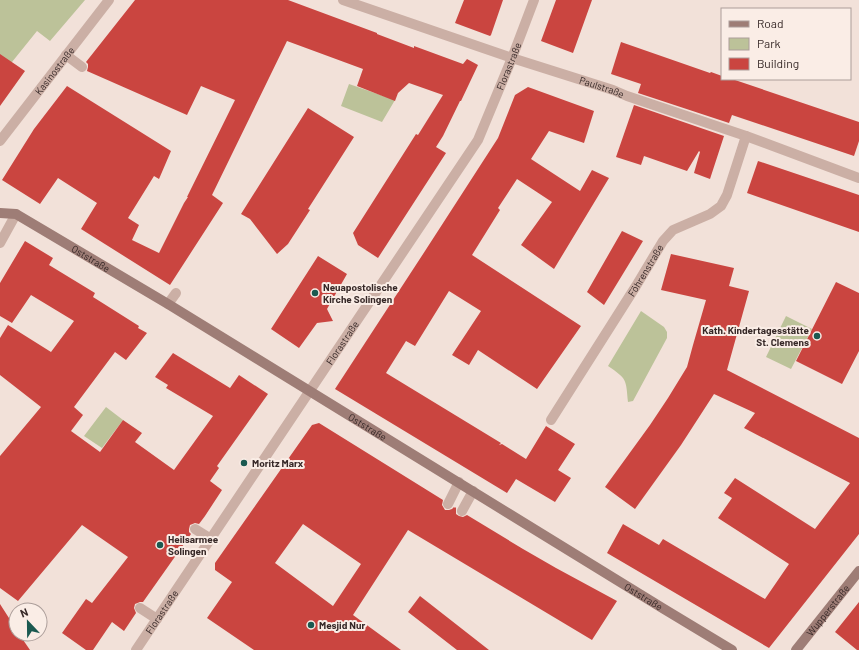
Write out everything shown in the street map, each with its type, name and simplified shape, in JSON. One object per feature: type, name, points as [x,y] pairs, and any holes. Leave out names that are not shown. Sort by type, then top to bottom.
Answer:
[{"type":"street","name":"Kasinostraße","points":[[0,141],[109,0]]},
{"type":"street","name":"Paulstraße","points":[[343,0],[512,58],[613,90],[746,136],[859,178]]},
{"type":"street","name":"Florastraße","points":[[136,650],[478,140],[534,0]]},
{"type":"street","points":[[66,56],[82,67]]},
{"type":"street","name":"Föhrenstraße","points":[[551,420],[663,241],[673,230],[710,214],[721,206],[727,195],[746,136]]},
{"type":"street","name":"Oststraße","points":[[0,213],[16,214],[168,304],[732,650]]},
{"type":"street","points":[[0,243],[16,214]]},
{"type":"street","points":[[168,304],[176,293]]},
{"type":"street","points":[[448,504],[460,482]]},
{"type":"street","points":[[462,511],[473,491]]},
{"type":"street","points":[[195,529],[211,539]]},
{"type":"street","name":"Wupperstraße","points":[[796,650],[859,571]]},
{"type":"street","points":[[140,608],[157,619]]},
{"type":"green space","points":[[0,0],[85,0],[50,41],[37,31],[12,62],[0,100]]},
{"type":"green space","points":[[349,84],[395,100],[382,122],[341,106]]},
{"type":"green space","points":[[641,311],[664,327],[667,332],[667,338],[633,401],[628,402],[627,388],[624,380],[619,374],[608,366]]},
{"type":"green space","points":[[786,316],[812,329],[791,369],[766,357]]},
{"type":"green space","points":[[106,407],[123,420],[102,448],[84,436]]},
{"type":"building","points":[[135,0],[288,0],[414,48],[414,46],[463,64],[467,59],[478,65],[461,101],[436,147],[446,153],[378,258],[358,245],[353,233],[416,134],[418,135],[443,95],[409,83],[398,93],[395,101],[357,86],[363,69],[287,41],[212,195],[223,203],[170,285],[81,229],[97,203],[58,178],[40,204],[2,180],[34,129],[67,86],[171,151],[159,179],[154,176],[128,218],[139,225],[132,240],[159,253],[235,100],[201,86],[187,115],[87,71],[88,64],[86,62]]},
{"type":"building","points":[[464,0],[503,0],[490,36],[455,23]]},
{"type":"building","points":[[556,0],[592,0],[573,53],[541,41]]},
{"type":"building","points":[[621,42],[721,76],[721,80],[735,80],[859,122],[859,141],[854,156],[732,115],[729,123],[638,93],[641,84],[611,74]]},
{"type":"building","points":[[0,54],[25,71],[0,106]]},
{"type":"building","points":[[528,87],[594,111],[584,143],[549,131],[531,159],[580,191],[592,170],[609,178],[554,269],[521,245],[552,202],[517,179],[498,208],[500,210],[472,255],[581,326],[537,389],[478,350],[469,365],[452,355],[481,311],[449,291],[415,346],[406,341],[386,373],[501,443],[499,445],[502,444],[526,459],[546,426],[575,444],[558,470],[571,478],[555,502],[516,479],[507,493],[335,389],[498,138],[515,95]]},
{"type":"building","points":[[634,105],[724,136],[710,179],[694,173],[699,151],[687,171],[644,156],[641,165],[616,157]]},
{"type":"building","points":[[308,108],[354,137],[308,209],[310,210],[288,244],[277,254],[250,219],[241,214]]},
{"type":"building","points":[[758,161],[859,195],[859,232],[747,193]]},
{"type":"building","points":[[622,231],[643,241],[604,305],[587,292]]},
{"type":"building","points":[[25,241],[53,258],[49,265],[95,293],[93,297],[139,326],[138,328],[147,333],[126,360],[115,352],[74,407],[83,415],[71,431],[100,452],[123,420],[142,433],[135,442],[174,470],[213,416],[166,388],[168,385],[155,377],[173,353],[230,388],[239,375],[268,394],[217,466],[219,468],[210,481],[222,490],[205,516],[199,524],[195,523],[190,525],[189,532],[191,534],[143,602],[135,604],[134,608],[136,613],[124,631],[112,622],[93,650],[86,650],[62,633],[86,599],[92,603],[128,557],[82,525],[18,601],[0,588],[0,456],[41,407],[0,375],[0,338],[8,325],[51,352],[74,321],[31,295],[12,323],[0,316],[0,283]]},
{"type":"building","points":[[671,254],[734,268],[729,286],[749,291],[727,370],[859,438],[859,534],[769,648],[607,553],[623,524],[659,545],[663,539],[765,599],[789,564],[718,518],[732,498],[724,493],[735,478],[815,529],[850,483],[744,428],[755,413],[714,394],[681,445],[635,509],[605,487],[650,425],[687,367],[706,300],[661,290]]},
{"type":"building","name":"Neuapostolische Kirche Solingen","points":[[318,256],[347,274],[327,309],[333,321],[317,323],[299,348],[271,329]]},
{"type":"building","points":[[836,282],[859,293],[859,351],[842,384],[796,361]]},
{"type":"building","points":[[319,423],[443,500],[442,505],[445,510],[456,507],[456,514],[459,516],[463,517],[467,515],[556,568],[617,601],[592,640],[408,530],[353,615],[401,650],[254,650],[207,618],[232,582],[215,570],[215,563],[312,425]],"holes":[[[303,524],[361,564],[333,606],[275,563]]]},
{"type":"building","points":[[420,596],[489,650],[457,650],[408,612]]},
{"type":"building","points":[[859,602],[859,650],[857,650],[835,632]]},
{"type":"building","points":[[0,604],[8,616],[8,642],[24,642],[30,650],[0,650]]},
{"type":"place","name":"Neuapostolische Kirche Solingen","points":[[315,293]]},
{"type":"place","name":"Kath. Kindertagesstätte St. Clemens","points":[[817,336]]},
{"type":"place","name":"Moritz Marx","points":[[244,463]]},
{"type":"place","name":"Heilsarmee Solingen","points":[[160,545]]},
{"type":"place","name":"Mesjid Nur","points":[[311,625]]}]
